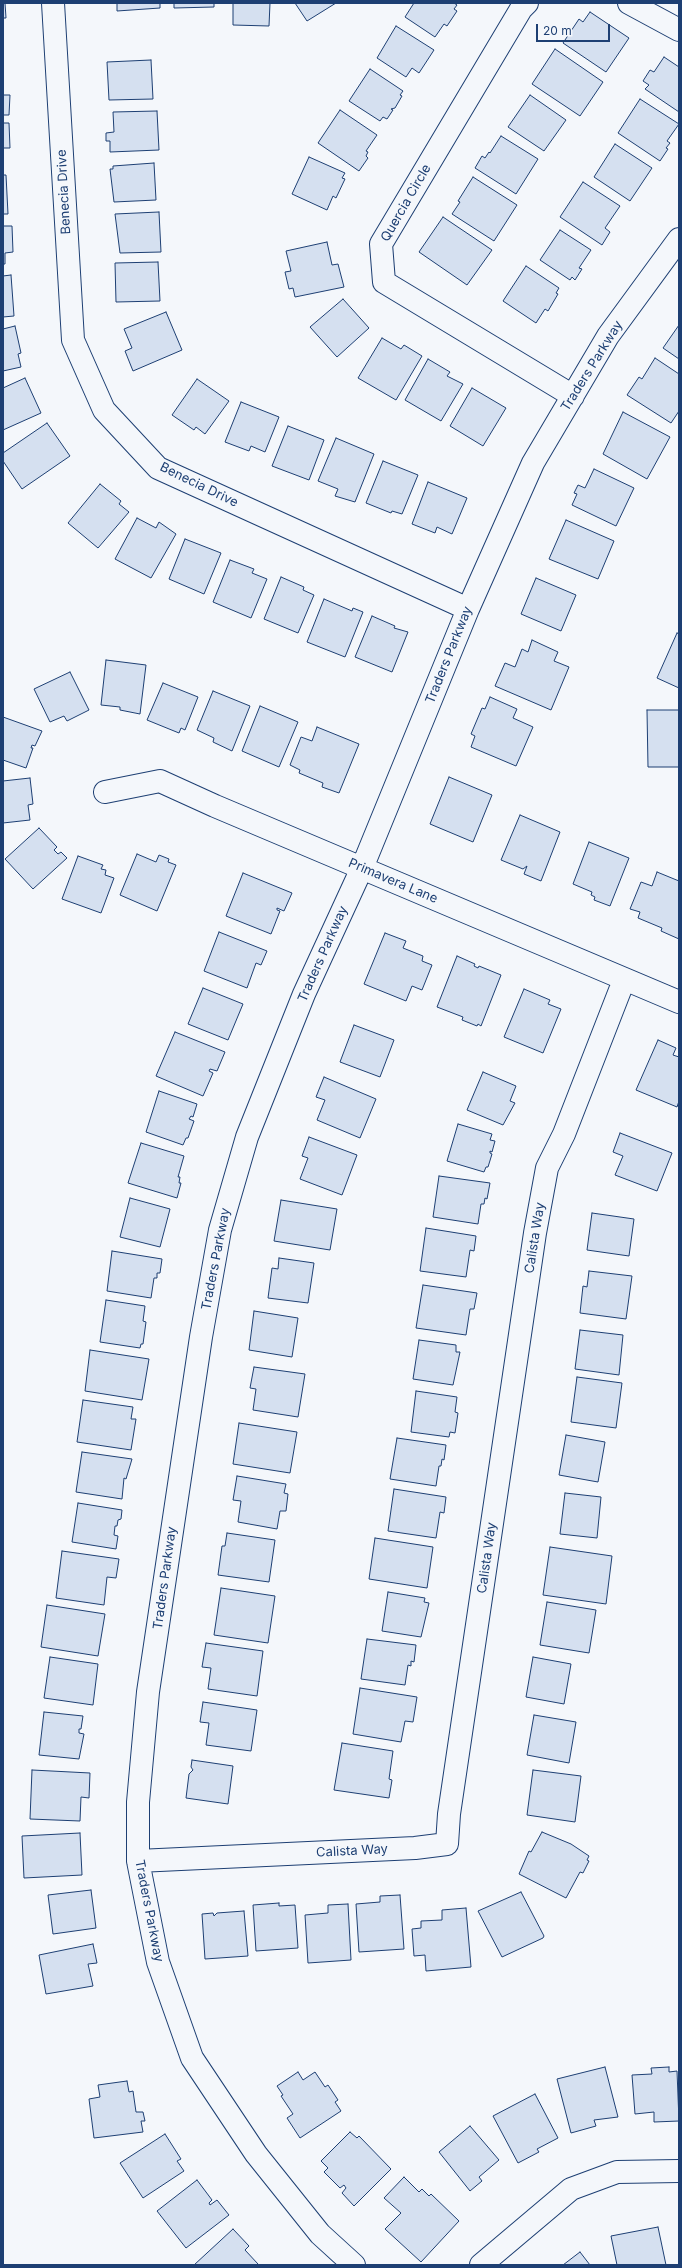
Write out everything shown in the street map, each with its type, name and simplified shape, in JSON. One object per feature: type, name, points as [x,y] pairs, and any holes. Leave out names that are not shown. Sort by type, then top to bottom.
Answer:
[{"type":"street","name":"Benecia Drive","points":[[53,3],[73,340],[104,410],[158,468],[468,609]]},
{"type":"street","name":"Quercia Circle","points":[[527,3],[521,9],[381,244],[384,282],[573,396]]},
{"type":"street","points":[[630,3],[679,30]]},
{"type":"street","name":"Traders Parkway","points":[[354,2265],[320,2234],[256,2154],[192,2058],[158,1962],[138,1861],[138,1802],[148,1692],[201,1337],[220,1230],[247,1137],[304,994],[362,868],[468,609],[533,463],[608,336],[679,240]]},
{"type":"street","name":"Primavera Lane","points":[[105,792],[160,781],[624,980],[679,1002]]},
{"type":"street","name":"Calista Way","points":[[138,1861],[415,1848],[447,1844],[449,1814],[522,1319],[547,1168],[564,1134],[624,980]]},
{"type":"street","points":[[481,2265],[570,2189],[617,2172],[679,2171]]},
{"type":"building","points":[[3,3],[5,3],[6,18],[3,18]]},
{"type":"building","points":[[117,3],[160,3],[160,8],[117,11]]},
{"type":"building","points":[[174,3],[214,3],[214,7],[174,8]]},
{"type":"building","points":[[233,3],[270,3],[269,26],[233,25]]},
{"type":"building","points":[[295,3],[336,3],[307,21]]},
{"type":"building","points":[[414,3],[454,3],[457,5],[454,9],[457,11],[447,26],[444,24],[435,37],[405,17]]},
{"type":"building","points":[[590,12],[629,38],[606,72],[563,43],[579,19],[583,22]]},
{"type":"building","points":[[396,26],[434,50],[419,73],[412,68],[406,77],[377,58]]},
{"type":"building","points":[[555,49],[603,82],[580,116],[532,84]]},
{"type":"building","points":[[664,57],[679,67],[679,112],[645,89],[649,85],[643,81],[650,70],[654,72]]},
{"type":"building","points":[[151,60],[153,99],[109,100],[107,62]]},
{"type":"building","points":[[370,69],[403,91],[400,95],[402,96],[395,108],[391,109],[393,110],[387,119],[383,117],[380,121],[349,101]]},
{"type":"building","points":[[3,95],[10,95],[9,115],[3,115]]},
{"type":"building","points":[[530,95],[566,120],[544,151],[508,127]]},
{"type":"building","points":[[640,99],[679,124],[667,141],[670,143],[666,148],[668,149],[660,161],[618,133]]},
{"type":"building","points":[[340,110],[377,135],[366,151],[368,152],[366,156],[368,158],[359,171],[318,143]]},
{"type":"building","points":[[157,111],[159,150],[110,152],[110,141],[106,141],[106,133],[114,132],[113,112]]},
{"type":"building","points":[[3,123],[9,123],[10,148],[3,148]]},
{"type":"building","points":[[501,136],[538,159],[516,194],[475,168],[482,156],[485,158],[489,152],[490,153]]},
{"type":"building","points":[[615,144],[652,168],[630,201],[594,177]]},
{"type":"building","points":[[309,157],[345,173],[342,178],[345,179],[336,198],[333,196],[327,210],[292,194]]},
{"type":"building","points":[[154,163],[156,200],[114,202],[110,169],[113,169],[113,166]]},
{"type":"building","points":[[3,175],[6,175],[8,214],[3,214]]},
{"type":"building","points":[[473,177],[517,205],[494,241],[452,214]]},
{"type":"building","points":[[583,182],[620,206],[605,228],[610,232],[602,245],[560,217]]},
{"type":"building","points":[[159,212],[161,252],[120,253],[115,214]]},
{"type":"building","points":[[443,217],[492,250],[467,285],[419,252]]},
{"type":"building","points":[[3,226],[12,226],[13,252],[5,253],[5,264],[3,264]]},
{"type":"building","points":[[560,230],[591,250],[579,268],[582,269],[575,280],[572,277],[570,280],[540,260]]},
{"type":"building","points":[[327,242],[332,265],[338,264],[344,287],[295,297],[293,288],[289,289],[285,272],[291,271],[286,251]]},
{"type":"building","points":[[158,262],[160,301],[116,302],[115,263]]},
{"type":"building","points":[[526,266],[559,288],[556,293],[558,294],[548,311],[545,309],[536,323],[503,301]]},
{"type":"building","points":[[11,275],[14,316],[3,317],[3,276]]},
{"type":"building","points":[[343,299],[369,328],[337,357],[310,327]]},
{"type":"building","points":[[166,312],[182,350],[133,371],[125,351],[132,348],[124,329]]},
{"type":"building","points":[[679,325],[679,359],[663,348]]},
{"type":"building","points":[[15,326],[21,353],[18,354],[21,367],[3,371],[3,329]]},
{"type":"building","points":[[382,338],[401,349],[404,345],[422,356],[396,400],[358,378]]},
{"type":"building","points":[[655,358],[679,374],[679,411],[671,423],[627,395],[639,377],[642,379]]},
{"type":"building","points":[[428,359],[450,372],[447,376],[463,384],[441,421],[405,400]]},
{"type":"building","points":[[25,378],[41,413],[3,430],[3,388]]},
{"type":"building","points":[[197,379],[229,401],[205,434],[196,427],[194,430],[172,415]]},
{"type":"building","points":[[472,388],[506,408],[483,446],[450,426]]},
{"type":"building","points":[[241,402],[279,417],[265,452],[251,446],[249,451],[225,442]]},
{"type":"building","points":[[623,412],[670,437],[647,479],[603,454]]},
{"type":"building","points":[[47,423],[70,456],[22,489],[3,461],[3,453]]},
{"type":"building","points":[[288,426],[324,440],[309,480],[272,466]]},
{"type":"building","points":[[336,438],[374,454],[355,502],[335,496],[338,489],[318,481]]},
{"type":"building","points":[[383,461],[418,475],[402,514],[392,511],[391,513],[366,503]]},
{"type":"building","points":[[594,469],[634,488],[616,526],[572,505],[577,494],[574,493],[578,485],[585,488]]},
{"type":"building","points":[[428,482],[467,498],[452,534],[437,527],[435,533],[412,524]]},
{"type":"building","points":[[100,484],[121,501],[119,504],[129,512],[98,548],[68,523]]},
{"type":"building","points":[[137,518],[156,528],[159,522],[176,534],[151,578],[115,559]]},
{"type":"building","points":[[566,520],[614,541],[598,579],[549,559]]},
{"type":"building","points":[[185,539],[221,553],[204,594],[169,579]]},
{"type":"building","points":[[230,560],[254,569],[252,573],[267,579],[251,618],[213,602]]},
{"type":"building","points":[[281,577],[304,587],[303,590],[314,595],[298,633],[264,619]]},
{"type":"building","points":[[536,578],[576,595],[561,631],[521,614]]},
{"type":"building","points":[[324,599],[352,611],[353,608],[363,612],[345,657],[307,642]]},
{"type":"building","points":[[372,616],[395,626],[394,628],[408,632],[392,672],[355,657]]},
{"type":"building","points":[[677,633],[679,634],[679,688],[657,678]]},
{"type":"building","points":[[532,640],[558,652],[554,661],[569,667],[551,710],[495,686],[505,663],[515,667],[522,649],[528,652]]},
{"type":"building","points":[[106,660],[146,665],[140,714],[120,710],[120,707],[101,705]]},
{"type":"building","points":[[70,672],[89,710],[67,721],[64,716],[50,722],[34,689]]},
{"type":"building","points":[[163,683],[198,697],[185,730],[181,728],[179,733],[147,720]]},
{"type":"building","points":[[213,691],[250,706],[232,751],[213,742],[214,738],[197,730]]},
{"type":"building","points":[[490,697],[517,709],[513,718],[533,727],[516,766],[471,747],[475,736],[471,734],[482,708],[485,709]]},
{"type":"building","points":[[260,706],[298,722],[279,767],[242,751]]},
{"type":"building","points":[[647,710],[679,710],[679,767],[648,767]]},
{"type":"building","points":[[3,717],[42,731],[35,746],[32,745],[31,748],[33,748],[26,768],[3,760]]},
{"type":"building","points":[[317,727],[359,744],[339,793],[322,787],[323,783],[299,773],[300,770],[290,765],[301,737],[312,741]]},
{"type":"building","points":[[449,777],[492,795],[473,842],[430,824]]},
{"type":"building","points":[[30,778],[33,804],[28,805],[30,820],[3,823],[3,781]]},
{"type":"building","points":[[520,815],[560,832],[541,881],[524,874],[527,866],[523,869],[501,860]]},
{"type":"building","points":[[39,828],[57,847],[54,850],[58,854],[61,852],[67,858],[33,889],[5,859]]},
{"type":"building","points":[[589,842],[629,858],[610,906],[594,900],[595,897],[591,895],[592,892],[573,884]]},
{"type":"building","points":[[137,854],[156,862],[159,855],[169,859],[168,862],[176,865],[157,911],[120,895]]},
{"type":"building","points":[[78,856],[103,865],[101,869],[106,870],[105,875],[114,878],[101,913],[62,899]]},
{"type":"building","points":[[657,872],[679,881],[679,939],[661,931],[662,928],[638,918],[640,912],[630,909],[641,882],[652,886]]},
{"type":"building","points":[[243,873],[292,893],[284,911],[277,908],[277,910],[280,911],[271,934],[226,916]]},
{"type":"building","points":[[219,932],[267,951],[261,965],[256,963],[247,988],[204,971]]},
{"type":"building","points":[[385,933],[406,941],[403,948],[423,956],[422,961],[432,965],[422,990],[412,986],[406,1001],[364,984]]},
{"type":"building","points":[[457,956],[475,964],[474,966],[478,968],[479,966],[501,975],[481,1026],[478,1024],[477,1026],[462,1020],[463,1017],[437,1007]]},
{"type":"building","points":[[203,988],[243,1004],[228,1040],[188,1024]]},
{"type":"building","points":[[524,989],[550,1000],[548,1004],[561,1009],[543,1053],[504,1037]]},
{"type":"building","points":[[354,1025],[394,1040],[380,1077],[340,1062]]},
{"type":"building","points":[[175,1032],[225,1052],[217,1071],[210,1069],[209,1071],[213,1073],[203,1096],[156,1076]]},
{"type":"building","points":[[658,1040],[676,1048],[673,1055],[679,1057],[679,1101],[677,1107],[636,1090]]},
{"type":"building","points":[[483,1072],[516,1086],[510,1101],[515,1103],[503,1125],[467,1110]]},
{"type":"building","points":[[324,1077],[376,1099],[360,1138],[317,1120],[325,1100],[316,1097]]},
{"type":"building","points":[[159,1091],[197,1104],[193,1117],[191,1116],[189,1119],[194,1121],[188,1138],[186,1138],[183,1145],[146,1132]]},
{"type":"building","points":[[458,1124],[492,1134],[490,1140],[495,1141],[492,1152],[490,1151],[492,1154],[488,1167],[486,1167],[484,1172],[447,1161]]},
{"type":"building","points":[[620,1133],[672,1153],[657,1191],[615,1175],[623,1156],[613,1152]]},
{"type":"building","points":[[309,1137],[357,1155],[342,1195],[300,1179],[308,1158],[302,1156]]},
{"type":"building","points":[[141,1143],[184,1156],[178,1177],[180,1177],[179,1183],[181,1183],[177,1198],[128,1183]]},
{"type":"building","points":[[439,1176],[490,1183],[487,1199],[485,1198],[484,1204],[481,1204],[478,1224],[433,1217]]},
{"type":"building","points":[[130,1198],[170,1209],[160,1247],[120,1237]]},
{"type":"building","points":[[281,1200],[337,1209],[330,1250],[274,1241]]},
{"type":"building","points":[[592,1213],[634,1219],[629,1256],[587,1250]]},
{"type":"building","points":[[426,1228],[476,1236],[474,1251],[470,1250],[466,1277],[420,1271]]},
{"type":"building","points":[[112,1251],[162,1259],[160,1273],[157,1273],[157,1278],[154,1278],[151,1298],[107,1291]]},
{"type":"building","points":[[279,1258],[314,1263],[308,1303],[268,1298],[272,1268],[278,1269]]},
{"type":"building","points":[[589,1271],[632,1276],[626,1319],[580,1313],[583,1286],[587,1287]]},
{"type":"building","points":[[423,1285],[477,1293],[474,1309],[470,1309],[466,1335],[416,1328]]},
{"type":"building","points":[[106,1300],[145,1306],[143,1321],[146,1322],[143,1344],[141,1344],[140,1348],[100,1342]]},
{"type":"building","points":[[254,1311],[298,1318],[292,1357],[249,1350]]},
{"type":"building","points":[[580,1330],[623,1335],[619,1375],[575,1369]]},
{"type":"building","points":[[419,1340],[456,1345],[456,1352],[460,1352],[453,1385],[413,1379]]},
{"type":"building","points":[[90,1350],[149,1359],[142,1400],[85,1391]]},
{"type":"building","points":[[254,1367],[305,1374],[298,1417],[253,1410],[256,1389],[250,1388]]},
{"type":"building","points":[[577,1377],[622,1383],[616,1428],[571,1422]]},
{"type":"building","points":[[416,1391],[457,1397],[455,1412],[458,1413],[455,1433],[450,1432],[449,1437],[411,1432]]},
{"type":"building","points":[[83,1400],[133,1407],[131,1419],[136,1419],[131,1450],[77,1442]]},
{"type":"building","points":[[239,1423],[297,1432],[290,1473],[233,1464]]},
{"type":"building","points":[[566,1435],[605,1442],[598,1482],[559,1475]]},
{"type":"building","points":[[397,1438],[446,1445],[444,1460],[442,1459],[441,1466],[439,1466],[436,1486],[390,1479]]},
{"type":"building","points":[[82,1452],[132,1459],[126,1479],[124,1478],[122,1499],[76,1492]]},
{"type":"building","points":[[237,1476],[286,1484],[284,1493],[288,1494],[286,1511],[280,1511],[277,1529],[238,1522],[241,1501],[233,1500]]},
{"type":"building","points":[[394,1489],[446,1497],[444,1513],[440,1512],[436,1538],[388,1531]]},
{"type":"building","points":[[565,1493],[601,1497],[597,1538],[560,1534]]},
{"type":"building","points":[[78,1503],[122,1510],[121,1519],[118,1520],[117,1526],[115,1526],[114,1535],[118,1536],[116,1549],[72,1542]]},
{"type":"building","points":[[227,1533],[275,1540],[269,1582],[218,1575],[222,1546],[225,1546]]},
{"type":"building","points":[[375,1538],[433,1547],[427,1588],[369,1579]]},
{"type":"building","points":[[550,1547],[612,1556],[606,1604],[543,1595]]},
{"type":"building","points":[[62,1551],[119,1559],[116,1578],[107,1577],[104,1605],[56,1598]]},
{"type":"building","points":[[221,1588],[275,1596],[268,1643],[214,1635]]},
{"type":"building","points":[[388,1592],[425,1598],[424,1602],[429,1603],[421,1637],[382,1631]]},
{"type":"building","points":[[547,1602],[596,1610],[589,1653],[540,1645]]},
{"type":"building","points":[[47,1605],[105,1614],[98,1656],[41,1647]]},
{"type":"building","points":[[367,1639],[416,1645],[414,1662],[411,1661],[411,1666],[408,1665],[405,1685],[361,1679]]},
{"type":"building","points":[[206,1643],[263,1651],[257,1696],[208,1689],[211,1668],[202,1667]]},
{"type":"building","points":[[50,1657],[98,1664],[93,1705],[44,1698]]},
{"type":"building","points":[[533,1657],[571,1664],[564,1704],[526,1697]]},
{"type":"building","points":[[360,1688],[417,1697],[413,1722],[405,1721],[401,1742],[353,1734]]},
{"type":"building","points":[[203,1702],[257,1710],[251,1751],[206,1745],[209,1723],[200,1722]]},
{"type":"building","points":[[44,1712],[83,1716],[81,1729],[79,1729],[79,1733],[84,1734],[79,1759],[39,1755]]},
{"type":"building","points":[[534,1715],[576,1722],[569,1763],[527,1755]]},
{"type":"building","points":[[342,1743],[393,1751],[389,1779],[392,1780],[389,1798],[334,1790]]},
{"type":"building","points":[[192,1760],[233,1766],[228,1804],[186,1798],[189,1774],[193,1770],[191,1767]]},
{"type":"building","points":[[32,1770],[90,1773],[89,1798],[81,1797],[80,1821],[30,1819]]},
{"type":"building","points":[[533,1770],[581,1776],[575,1822],[527,1815]]},
{"type":"building","points":[[542,1832],[571,1844],[589,1856],[587,1860],[589,1861],[583,1873],[580,1872],[566,1898],[519,1874],[529,1851],[531,1852]]},
{"type":"building","points":[[80,1833],[82,1875],[24,1878],[22,1836]]},
{"type":"building","points":[[91,1890],[96,1928],[53,1934],[48,1895]]},
{"type":"building","points":[[521,1892],[544,1936],[543,1938],[502,1957],[478,1911]]},
{"type":"building","points":[[400,1895],[404,1949],[359,1952],[356,1904],[380,1902],[380,1896]]},
{"type":"building","points":[[279,1903],[279,1906],[295,1905],[298,1948],[256,1951],[253,1905]]},
{"type":"building","points":[[348,1904],[351,1960],[308,1963],[305,1915],[328,1913],[328,1905]]},
{"type":"building","points":[[466,1908],[471,1967],[426,1971],[425,1955],[414,1956],[412,1929],[421,1928],[421,1921],[442,1920],[442,1910]]},
{"type":"building","points":[[244,1911],[248,1956],[205,1959],[202,1914],[213,1913],[214,1916],[217,1913]]},
{"type":"building","points":[[93,1944],[97,1963],[88,1964],[93,1986],[46,1994],[39,1955]]},
{"type":"building","points":[[605,2067],[618,2117],[594,2120],[596,2126],[571,2133],[557,2079]]},
{"type":"building","points":[[669,2067],[669,2072],[677,2071],[679,2121],[654,2122],[654,2112],[635,2114],[632,2075],[652,2074],[651,2068]]},
{"type":"building","points":[[298,2072],[303,2080],[315,2072],[325,2087],[328,2085],[338,2100],[335,2102],[341,2111],[300,2138],[287,2118],[293,2114],[281,2096],[283,2095],[277,2086]]},
{"type":"building","points":[[127,2081],[129,2092],[133,2091],[136,2112],[143,2112],[145,2121],[141,2121],[143,2132],[94,2138],[89,2099],[100,2097],[98,2085]]},
{"type":"building","points":[[535,2094],[558,2138],[537,2149],[539,2152],[518,2163],[493,2116]]},
{"type":"building","points":[[470,2126],[499,2160],[479,2177],[482,2181],[470,2191],[439,2152]]},
{"type":"building","points":[[350,2132],[357,2138],[359,2136],[391,2169],[354,2206],[342,2193],[346,2188],[344,2185],[340,2188],[324,2172],[328,2168],[321,2161]]},
{"type":"building","points":[[165,2134],[181,2159],[177,2161],[184,2171],[143,2198],[120,2163]]},
{"type":"building","points":[[404,2177],[419,2192],[422,2189],[429,2196],[431,2194],[459,2221],[421,2262],[385,2229],[401,2213],[384,2198]]},
{"type":"building","points":[[197,2180],[212,2200],[209,2203],[210,2205],[217,2200],[229,2215],[186,2248],[157,2211]]},
{"type":"building","points":[[658,2227],[666,2265],[617,2265],[611,2236]]},
{"type":"building","points":[[233,2229],[249,2246],[245,2250],[258,2264],[257,2265],[194,2265]]},
{"type":"building","points":[[580,2252],[590,2265],[563,2265]]}]
